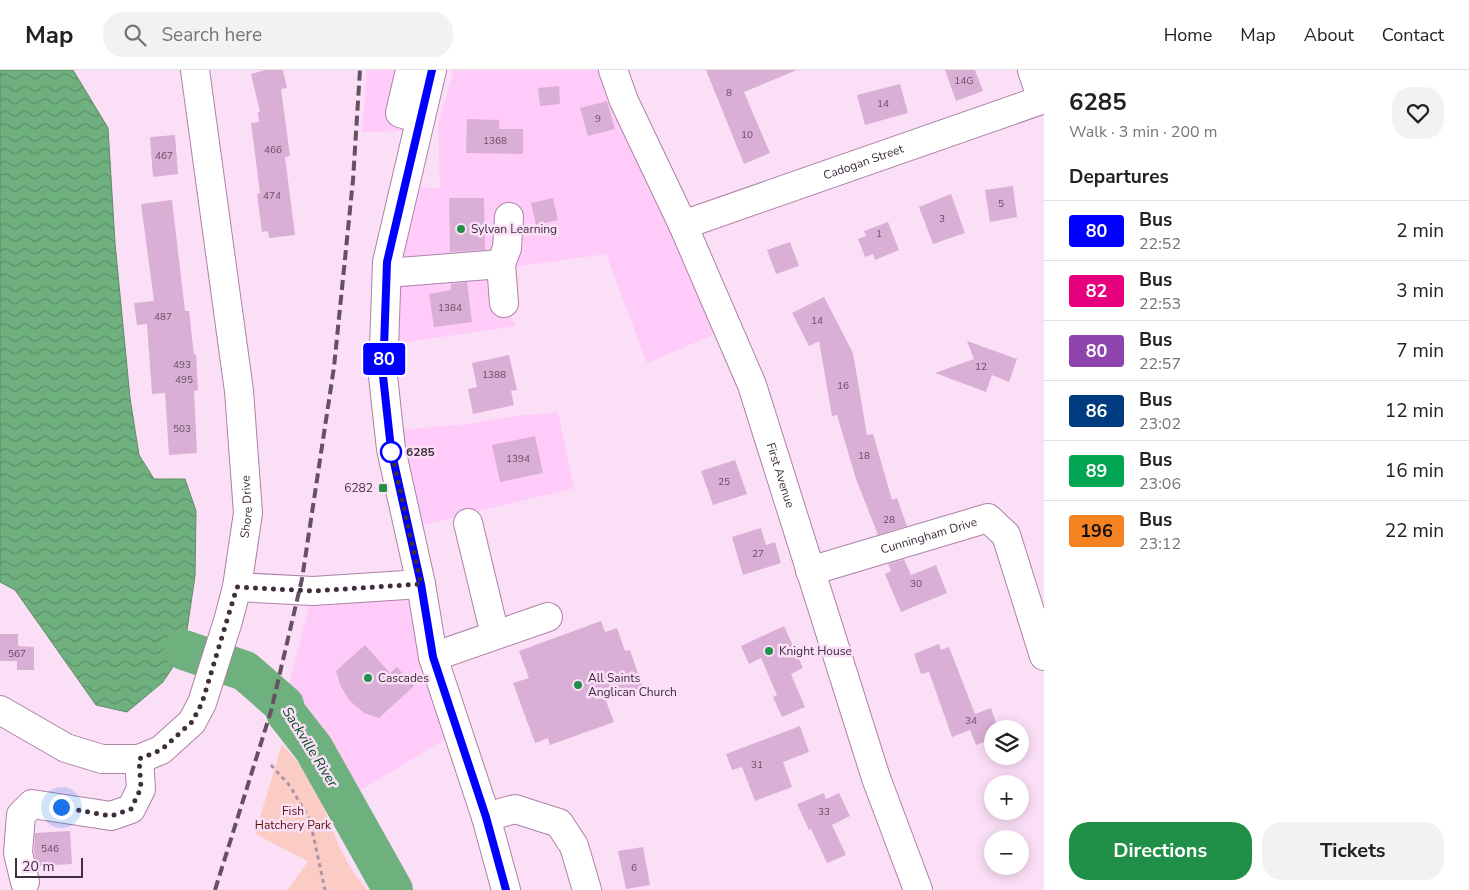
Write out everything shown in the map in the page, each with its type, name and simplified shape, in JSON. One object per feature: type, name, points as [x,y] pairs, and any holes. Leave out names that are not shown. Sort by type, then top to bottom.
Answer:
[{"type":"street","name":"Shore Drive","points":[[0,710],[66,748],[102,759],[139,759],[161,750],[181,734],[192,722],[202,703],[228,621],[237,587],[248,513],[240,401],[195,70]]},
{"type":"street","points":[[410,70],[400,113],[420,119]]},
{"type":"street","points":[[432,70],[387,262],[383,376],[391,449],[421,584],[433,657],[486,817],[506,890]]},
{"type":"street","name":"First Avenue","points":[[613,70],[624,101],[683,225],[752,385],[876,778],[918,890]]},
{"type":"street","points":[[1032,70],[1043,99]]},
{"type":"street","name":"Cadogan Street","points":[[683,225],[1043,99]]},
{"type":"street","points":[[504,303],[501,264],[507,248],[509,217]]},
{"type":"street","points":[[387,274],[501,264]]},
{"type":"street","name":"Cunningham Drive","points":[[810,571],[988,518],[1006,535],[1044,656]]},
{"type":"street","points":[[468,523],[496,635]]},
{"type":"street","points":[[237,587],[313,591],[421,584]]},
{"type":"street","points":[[433,657],[548,617]]},
{"type":"street","points":[[24,882],[18,853],[21,815],[32,804],[111,816],[131,809],[141,788],[139,759]]},
{"type":"street","points":[[486,817],[515,809],[559,823],[574,846],[587,890]]},
{"type":"path","points":[[271,765],[290,786],[310,820],[326,890]]},
{"type":"shaded area","points":[[367,70],[421,70],[403,131],[362,132]]},
{"type":"shaded area","points":[[454,70],[606,70],[720,332],[647,363],[606,254],[499,269],[503,304],[516,326],[373,347],[391,186],[440,188],[438,124]]},
{"type":"shaded area","points":[[558,412],[574,488],[407,529],[386,431],[468,424],[505,417]]},
{"type":"shaded area","points":[[421,584],[457,732],[343,801],[314,749],[286,713],[284,705],[313,591]]},
{"type":"green space","name":"Fish Hatchery Park","points":[[282,744],[312,779],[340,848],[353,872],[367,890],[288,890],[308,861],[255,834]]},
{"type":"water","points":[[0,70],[73,70],[108,128],[115,243],[130,398],[139,455],[154,479],[185,479],[196,511],[195,576],[184,650],[163,682],[127,712],[96,705],[15,590],[0,582]]},
{"type":"building","points":[[265,70],[283,70],[287,88],[281,89],[290,156],[285,157],[295,235],[269,238],[268,231],[262,232],[257,194],[260,193],[251,123],[259,122],[258,112],[260,112],[251,74]]},
{"type":"building","points":[[706,70],[797,70],[744,92],[770,153],[744,164]]},
{"type":"building","points":[[945,70],[975,70],[983,91],[956,101]]},
{"type":"building","points":[[900,84],[908,113],[865,125],[857,95]]},
{"type":"building","points":[[559,86],[560,104],[540,106],[538,88]]},
{"type":"building","points":[[607,101],[615,129],[588,136],[580,108]]},
{"type":"building","points":[[467,119],[499,120],[499,129],[523,129],[523,154],[466,153]]},
{"type":"building","points":[[175,135],[178,174],[153,177],[150,137]]},
{"type":"building","points":[[1013,186],[1017,217],[990,222],[985,190]]},
{"type":"building","points":[[951,194],[965,233],[933,244],[919,207]]},
{"type":"building","points":[[449,198],[484,198],[485,250],[450,252]]},
{"type":"building","points":[[553,198],[558,220],[536,225],[531,203]]},
{"type":"building","points":[[172,200],[185,311],[189,311],[194,355],[196,354],[198,390],[194,391],[197,453],[169,455],[165,393],[152,394],[147,324],[137,325],[134,303],[154,301],[141,204]]},
{"type":"building","points":[[888,222],[899,250],[875,260],[873,254],[865,257],[858,239],[866,236],[864,231]]},
{"type":"building","points":[[790,242],[799,266],[776,274],[767,250]]},
{"type":"building","points":[[467,282],[472,322],[434,327],[429,294],[451,290],[451,284]]},
{"type":"building","points":[[824,297],[853,353],[867,435],[873,434],[892,500],[897,498],[907,526],[878,535],[856,479],[837,415],[832,416],[819,341],[809,346],[792,313]]},
{"type":"building","points":[[967,341],[1017,359],[1009,382],[992,375],[986,392],[935,373],[974,359]]},
{"type":"building","points":[[509,355],[517,390],[511,391],[514,405],[473,414],[468,389],[477,387],[472,363]]},
{"type":"building","points":[[535,436],[543,473],[500,482],[492,445]]},
{"type":"building","points":[[735,460],[747,494],[713,505],[701,471]]},
{"type":"building","points":[[761,528],[766,545],[775,542],[781,563],[743,575],[732,537]]},
{"type":"building","points":[[904,559],[911,575],[936,565],[947,593],[901,612],[885,574],[891,571],[888,564]]},
{"type":"building","name":"All Saints Anglican Church","points":[[601,621],[605,632],[617,628],[625,651],[630,650],[643,688],[606,701],[614,722],[550,745],[548,738],[535,743],[513,683],[529,678],[519,651]]},
{"type":"building","name":"Knight House","points":[[784,626],[803,668],[791,674],[805,707],[782,717],[773,697],[777,695],[761,658],[749,664],[741,646]]},
{"type":"building","points":[[0,634],[18,634],[18,646],[34,647],[34,670],[17,670],[17,661],[0,661]]},
{"type":"building","points":[[939,644],[941,650],[949,647],[975,714],[991,708],[995,720],[984,720],[984,742],[976,745],[970,730],[952,737],[929,672],[921,674],[914,654]]},
{"type":"building","points":[[365,645],[390,673],[397,667],[414,686],[379,718],[364,713],[350,701],[341,687],[336,671]]},
{"type":"building","points":[[800,726],[809,752],[783,762],[792,787],[755,801],[742,767],[732,770],[726,754]]},
{"type":"building","points":[[824,793],[826,799],[839,793],[850,816],[832,825],[846,855],[827,863],[797,804]]},
{"type":"building","points":[[70,831],[72,864],[37,866],[34,852],[35,833]]},
{"type":"building","points":[[643,847],[650,885],[626,889],[618,851]]},
{"type":"waterway","name":"Sackville River","points":[[184,650],[245,671],[284,705],[286,713],[314,749],[393,890]]},
{"type":"railway","points":[[215,890],[271,711],[302,579],[334,367],[353,180],[360,70]]},
{"type":"bus line","name":"80","points":[[432,70],[387,262],[383,376],[391,449],[421,584],[433,657],[486,817],[506,890]]},
{"type":"place","name":"Sylvan Learning","points":[[461,229]]},
{"type":"place","name":"6285","points":[[391,452]]},
{"type":"place","name":"6282","points":[[383,488]]},
{"type":"place","name":"Knight House","points":[[769,651]]},
{"type":"place","name":"Cascades","points":[[368,678]]},
{"type":"place","name":"All Saints Anglican Church","points":[[578,685]]},
{"type":"route","points":[[61,807],[111,816],[131,809],[141,788],[139,759],[161,750],[181,734],[192,722],[202,703],[237,587],[313,591],[421,584],[391,449],[391,452]]}]
